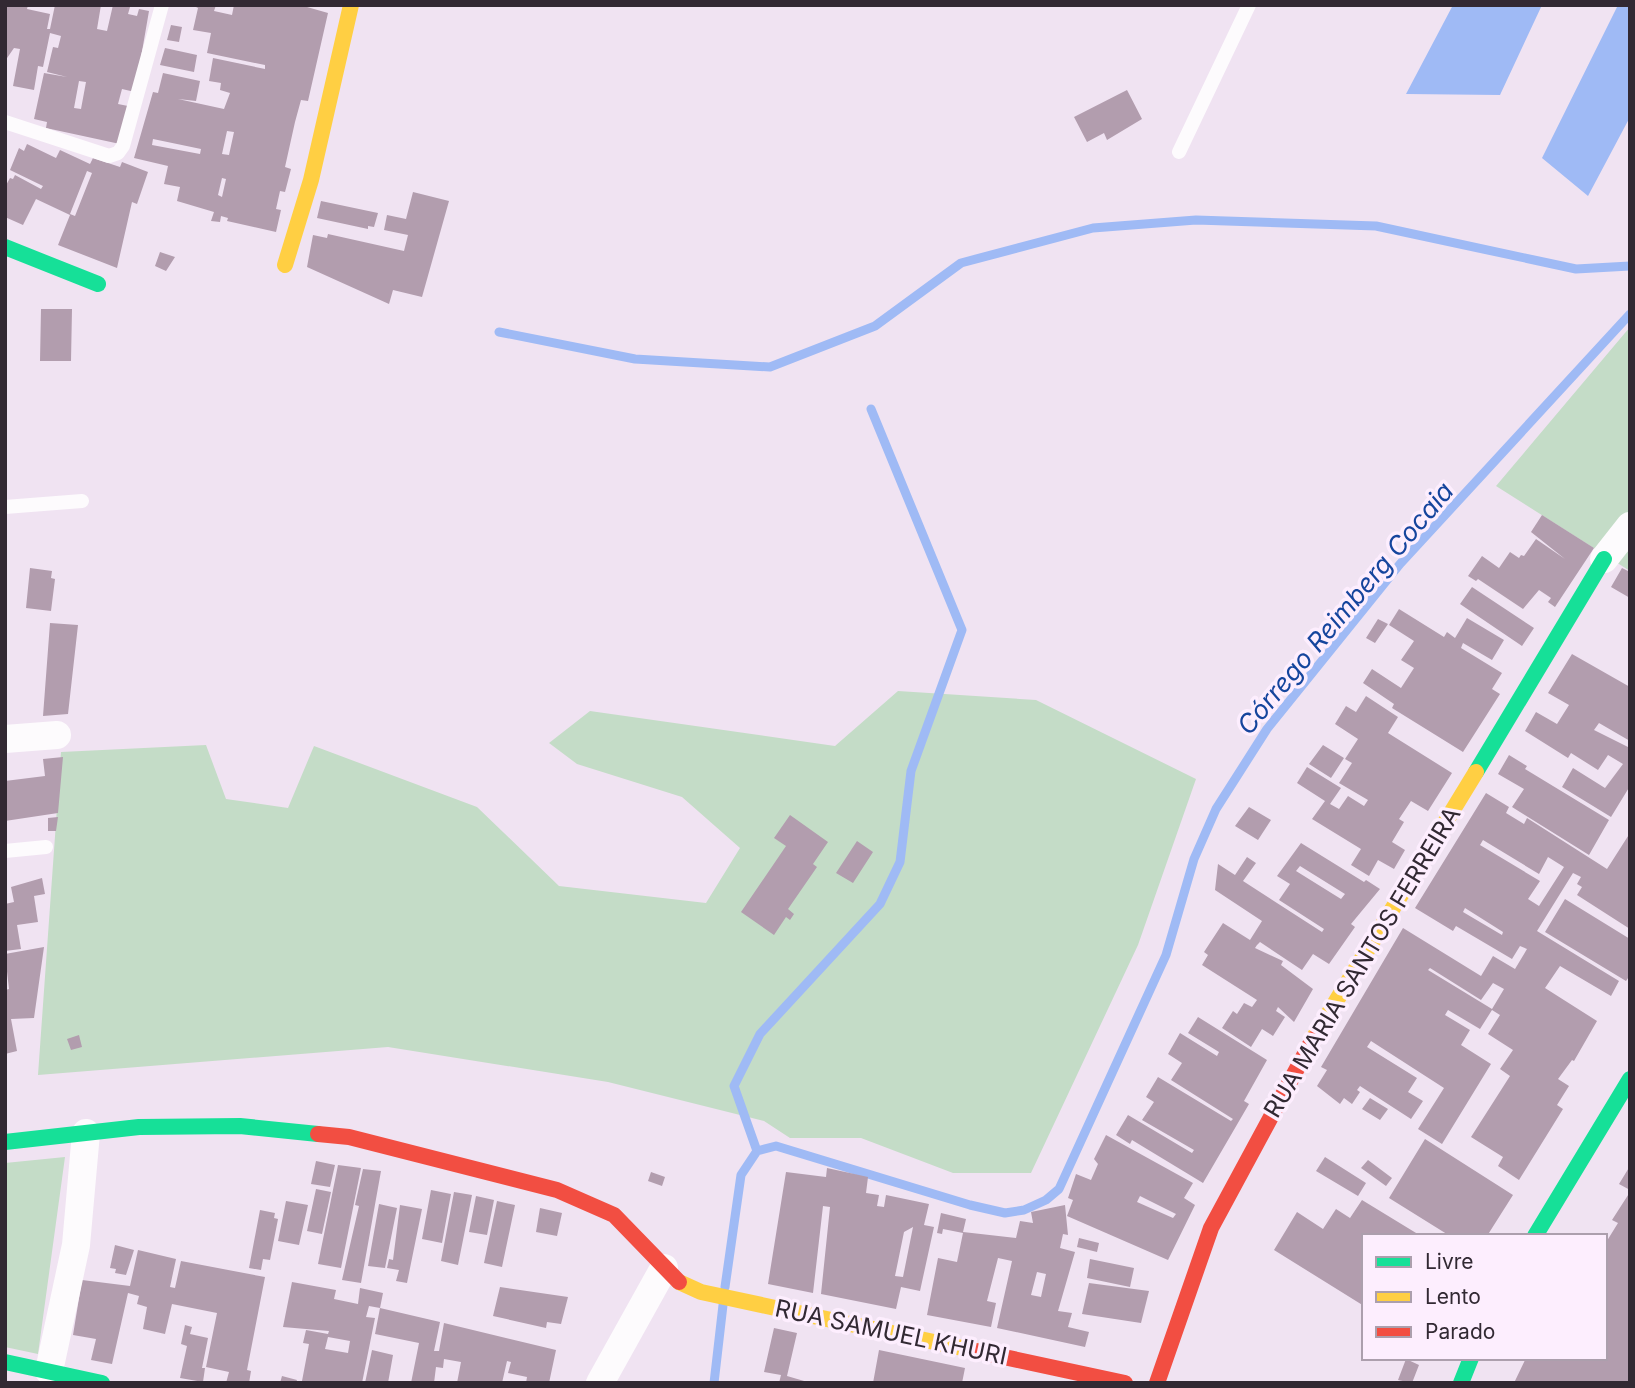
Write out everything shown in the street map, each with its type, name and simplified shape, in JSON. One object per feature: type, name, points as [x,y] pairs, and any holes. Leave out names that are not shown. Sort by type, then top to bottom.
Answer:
[{"type":"street","points":[[285,265],[311,180],[351,5]]},
{"type":"street","points":[[5,247],[98,284]]},
{"type":"street","points":[[1604,559],[1630,526]]},
{"type":"street","name":"RUA MARIA SANTOS FERREIRA","points":[[1157,1383],[1211,1228],[1256,1139],[1335,999],[1404,892],[1604,559]]},
{"type":"street","points":[[5,739],[57,735]]},
{"type":"street","points":[[1536,1234],[1630,1079]]},
{"type":"street","name":"RUA SAMUEL KHURI","points":[[5,1142],[139,1127],[240,1126],[349,1137],[557,1190],[614,1215],[679,1282],[701,1292],[789,1310],[1010,1370],[1125,1383]]},
{"type":"street","points":[[49,1371],[76,1245],[86,1133]]},
{"type":"street","points":[[600,1383],[664,1268]]},
{"type":"street","points":[[1461,1383],[1470,1360]]},
{"type":"street","points":[[5,1362],[102,1383]]},
{"type":"lane","points":[[5,122],[109,156],[118,153],[123,145],[162,5]]},
{"type":"lane","points":[[1179,152],[1249,5]]},
{"type":"lane","points":[[5,508],[82,501]]},
{"type":"lane","points":[[5,850],[46,847]]},
{"type":"green space","points":[[1630,327],[1630,571],[1496,486]]},
{"type":"green space","points":[[898,691],[1036,700],[1196,779],[1138,945],[1031,1173],[953,1173],[861,1138],[790,1138],[764,1121],[608,1082],[388,1047],[38,1075],[61,752],[206,745],[226,799],[288,808],[314,746],[477,807],[559,886],[706,903],[740,848],[682,797],[577,764],[549,743],[590,711],[835,746]]},
{"type":"green space","points":[[65,1157],[38,1354],[5,1347],[5,1163]]},
{"type":"water","points":[[1453,5],[1542,5],[1500,95],[1406,94]]},
{"type":"water","points":[[1618,5],[1630,5],[1630,117],[1588,196],[1542,158]]},
{"type":"building","points":[[28,5],[27,9],[50,14],[47,29],[50,29],[55,5],[101,5],[97,29],[107,31],[113,5],[130,7],[128,14],[137,16],[139,9],[149,11],[135,92],[122,89],[118,104],[128,106],[120,144],[46,128],[47,122],[34,119],[44,73],[67,77],[47,72],[53,47],[58,48],[61,36],[50,33],[43,67],[38,66],[34,90],[13,86],[20,49],[14,48],[5,61],[5,7]],"holes":[[[79,81],[86,82],[81,109],[74,108]]]},
{"type":"building","points":[[192,5],[216,5],[214,11],[232,15],[234,5],[300,5],[328,13],[308,101],[301,100],[295,122],[285,167],[291,169],[285,192],[280,191],[276,209],[281,210],[276,232],[227,221],[228,218],[221,216],[220,222],[211,221],[214,212],[177,201],[180,187],[164,184],[168,166],[134,158],[153,92],[158,93],[163,73],[200,81],[196,101],[178,99],[224,109],[230,93],[220,90],[221,83],[209,81],[213,58],[265,69],[265,65],[207,53],[211,33],[193,30],[198,8]],"holes":[[[227,131],[234,132],[229,155],[222,154]],[[153,139],[201,149],[200,154],[152,145]],[[222,178],[226,179],[222,197],[218,195]]]},
{"type":"building","points":[[171,25],[182,27],[179,42],[167,40]]},
{"type":"building","points":[[165,48],[197,55],[194,72],[160,65]]},
{"type":"building","points":[[1127,90],[1142,119],[1107,140],[1104,133],[1087,142],[1074,117]]},
{"type":"building","points":[[27,144],[56,158],[60,150],[90,164],[93,158],[120,167],[122,162],[148,172],[137,204],[132,202],[117,268],[58,245],[70,215],[36,199],[23,225],[5,217],[5,187],[10,178],[13,179],[15,175],[41,189],[43,186],[10,170],[19,148],[24,151]],"holes":[[[87,171],[92,173],[75,216],[70,214]]]},
{"type":"building","points":[[413,192],[449,201],[422,297],[393,290],[389,304],[307,267],[313,235],[327,238],[328,234],[404,251],[408,235],[384,230],[387,215],[406,219]]},
{"type":"building","points":[[321,201],[378,213],[374,227],[368,226],[368,229],[317,218]]},
{"type":"building","points":[[160,252],[175,257],[166,271],[155,266]]},
{"type":"building","points":[[41,309],[72,309],[71,361],[40,361]]},
{"type":"building","points":[[1542,515],[1594,548],[1555,607],[1548,602],[1551,598],[1539,590],[1523,609],[1478,579],[1476,581],[1468,576],[1482,556],[1499,568],[1510,552],[1519,558],[1524,556],[1536,539],[1565,559],[1531,532]]},
{"type":"building","points":[[30,568],[52,571],[51,578],[55,579],[51,611],[26,608]]},
{"type":"building","points":[[1622,568],[1630,572],[1630,598],[1611,587]]},
{"type":"building","points":[[1472,587],[1534,628],[1522,646],[1460,604]]},
{"type":"building","points":[[1399,609],[1444,637],[1447,632],[1455,638],[1467,618],[1504,640],[1492,660],[1463,643],[1461,648],[1502,673],[1492,689],[1500,694],[1463,752],[1392,708],[1394,704],[1363,683],[1372,669],[1401,688],[1414,668],[1401,660],[1414,641],[1389,625]]},
{"type":"building","points":[[1378,619],[1388,624],[1375,643],[1366,638]]},
{"type":"building","points":[[50,623],[78,625],[68,714],[43,716]]},
{"type":"building","points":[[1572,654],[1630,687],[1630,741],[1599,723],[1594,730],[1630,748],[1630,786],[1611,817],[1562,787],[1573,768],[1605,788],[1623,764],[1608,755],[1598,770],[1571,753],[1568,758],[1525,731],[1536,712],[1557,724],[1569,705],[1548,693]]},
{"type":"building","points":[[1366,696],[1398,717],[1388,733],[1452,773],[1428,811],[1411,801],[1399,819],[1404,822],[1392,842],[1405,850],[1394,869],[1378,860],[1369,876],[1351,865],[1361,849],[1312,819],[1325,801],[1297,783],[1307,767],[1341,788],[1330,804],[1339,809],[1348,796],[1364,806],[1368,800],[1339,783],[1352,763],[1345,759],[1358,739],[1335,724],[1346,706],[1356,712]]},
{"type":"building","points":[[1323,745],[1344,758],[1331,778],[1309,764]]},
{"type":"building","points":[[1509,755],[1527,766],[1525,769],[1609,820],[1589,855],[1512,807],[1524,789],[1498,774]]},
{"type":"building","points":[[63,757],[58,813],[5,821],[5,781],[45,776],[43,759]]},
{"type":"building","points":[[1486,793],[1509,807],[1506,813],[1524,824],[1527,818],[1607,869],[1630,833],[1630,929],[1577,895],[1582,887],[1577,884],[1581,877],[1573,873],[1537,931],[1619,981],[1611,996],[1560,966],[1545,988],[1597,1021],[1574,1061],[1572,1060],[1558,1079],[1569,1086],[1557,1105],[1563,1109],[1519,1180],[1498,1166],[1503,1157],[1471,1137],[1510,1076],[1500,1069],[1513,1050],[1488,1034],[1500,1015],[1492,1010],[1480,1029],[1448,1010],[1445,1015],[1470,1030],[1461,1045],[1491,1064],[1442,1144],[1418,1129],[1444,1088],[1371,1041],[1367,1047],[1417,1078],[1408,1092],[1423,1101],[1411,1119],[1360,1086],[1357,1090],[1360,1092],[1352,1104],[1344,1098],[1340,1104],[1317,1086],[1327,1070],[1321,1067],[1403,928],[1481,976],[1493,956],[1515,969],[1527,949],[1520,946],[1512,959],[1456,926],[1453,931],[1415,908]],"holes":[[[1483,840],[1539,874],[1548,857],[1564,867],[1539,906],[1528,899],[1540,881],[1480,845]],[[1465,908],[1503,932],[1502,935],[1463,912]],[[1430,968],[1481,1000],[1493,983],[1504,989],[1492,1009],[1428,970]]]},
{"type":"building","points":[[1249,807],[1271,820],[1258,840],[1235,826]]},
{"type":"building","points":[[790,815],[828,842],[813,864],[817,867],[788,909],[794,914],[790,920],[786,917],[774,935],[741,912],[786,846],[774,838]]},
{"type":"building","points":[[58,817],[56,831],[48,831],[48,818]]},
{"type":"building","points":[[857,841],[873,852],[853,883],[836,873]]},
{"type":"building","points":[[1301,843],[1380,889],[1351,924],[1355,927],[1329,964],[1313,954],[1302,970],[1260,942],[1257,945],[1255,948],[1283,961],[1281,965],[1313,989],[1294,1022],[1278,1007],[1276,1011],[1285,1017],[1273,1036],[1262,1029],[1251,1047],[1222,1028],[1233,1011],[1237,1014],[1244,1003],[1252,1007],[1257,1000],[1202,965],[1208,955],[1204,952],[1223,923],[1250,940],[1262,921],[1215,890],[1218,864],[1235,875],[1247,857],[1256,863],[1243,881],[1322,932],[1324,929],[1279,900],[1290,884],[1277,876]],"holes":[[[1300,866],[1345,894],[1341,899],[1296,871]]]},
{"type":"building","points":[[42,878],[45,894],[34,896],[38,922],[17,925],[21,949],[5,951],[5,904],[14,902],[11,887]]},
{"type":"building","points":[[1565,899],[1630,939],[1630,975],[1626,981],[1545,932]]},
{"type":"building","points":[[44,947],[34,1018],[11,1019],[17,1051],[5,1054],[5,990],[9,989],[5,954]]},
{"type":"building","points":[[1198,1017],[1267,1060],[1244,1101],[1249,1104],[1203,1183],[1132,1140],[1130,1144],[1116,1135],[1128,1115],[1192,1153],[1194,1150],[1142,1120],[1154,1102],[1146,1097],[1158,1077],[1231,1121],[1233,1119],[1171,1080],[1182,1063],[1168,1054],[1180,1033],[1217,1056],[1219,1052],[1188,1033]]},
{"type":"building","points":[[79,1035],[82,1047],[71,1050],[67,1039]]},
{"type":"building","points":[[1370,1098],[1388,1109],[1380,1120],[1362,1109]]},
{"type":"building","points":[[1106,1135],[1193,1183],[1184,1198],[1195,1205],[1168,1260],[1067,1216],[1073,1200],[1068,1198],[1076,1174],[1091,1180],[1098,1164],[1094,1159]],"holes":[[[1140,1196],[1176,1214],[1173,1218],[1137,1202]]]},
{"type":"building","points":[[1425,1139],[1513,1195],[1488,1234],[1447,1234],[1389,1198]]},
{"type":"building","points":[[1325,1157],[1366,1183],[1358,1196],[1316,1171]]},
{"type":"building","points":[[1368,1160],[1392,1178],[1386,1186],[1361,1168]]},
{"type":"building","points":[[316,1161],[335,1165],[330,1187],[311,1184]]},
{"type":"building","points":[[338,1165],[361,1168],[341,1268],[318,1264]]},
{"type":"building","points":[[1630,1166],[1630,1190],[1619,1184]]},
{"type":"building","points":[[827,1168],[868,1177],[866,1193],[879,1195],[877,1206],[884,1207],[886,1195],[929,1204],[924,1225],[934,1227],[920,1291],[901,1287],[896,1309],[821,1294],[830,1207],[823,1206],[813,1293],[768,1284],[786,1172],[826,1177]],"holes":[[[913,1227],[903,1277],[895,1276],[904,1232]]]},
{"type":"building","points":[[363,1169],[381,1171],[361,1283],[342,1280],[359,1206],[355,1205]]},
{"type":"building","points":[[651,1172],[665,1177],[662,1186],[648,1181]]},
{"type":"building","points":[[316,1189],[331,1192],[322,1234],[307,1231]]},
{"type":"building","points":[[431,1190],[451,1194],[442,1243],[422,1239]]},
{"type":"building","points":[[454,1192],[472,1195],[458,1265],[441,1261]]},
{"type":"building","points":[[1630,1192],[1630,1383],[1514,1383],[1525,1360],[1607,1360],[1607,1241],[1618,1223],[1612,1220]]},
{"type":"building","points":[[476,1196],[494,1200],[487,1235],[469,1232]]},
{"type":"building","points":[[1362,1200],[1418,1234],[1362,1234],[1362,1305],[1274,1250],[1297,1212],[1323,1229],[1336,1209],[1350,1218]]},
{"type":"building","points":[[286,1201],[308,1205],[299,1245],[278,1241]]},
{"type":"building","points":[[497,1201],[515,1205],[502,1267],[484,1263]]},
{"type":"building","points":[[379,1204],[397,1208],[385,1268],[368,1266]]},
{"type":"building","points":[[400,1205],[422,1209],[407,1283],[396,1281],[399,1270],[387,1268],[389,1259],[393,1260]]},
{"type":"building","points":[[1065,1205],[1068,1235],[1063,1234],[1060,1248],[1075,1252],[1058,1311],[1072,1313],[1068,1327],[1089,1332],[1085,1347],[997,1328],[1012,1261],[998,1258],[987,1301],[996,1303],[991,1327],[927,1315],[938,1258],[957,1262],[963,1233],[943,1229],[942,1234],[937,1233],[941,1213],[966,1219],[963,1232],[1016,1238],[1020,1221],[1033,1223],[1031,1212]],"holes":[[[1037,1272],[1046,1274],[1041,1297],[1031,1295]]]},
{"type":"building","points":[[540,1208],[562,1213],[557,1236],[536,1232]]},
{"type":"building","points":[[260,1210],[275,1213],[274,1218],[278,1219],[270,1260],[263,1259],[261,1270],[249,1268]]},
{"type":"building","points":[[1079,1238],[1099,1243],[1097,1252],[1077,1247]]},
{"type":"building","points":[[115,1245],[134,1250],[126,1275],[115,1273],[116,1269],[110,1268]]},
{"type":"building","points":[[138,1250],[176,1259],[170,1287],[175,1288],[181,1261],[265,1277],[247,1370],[251,1371],[249,1383],[226,1383],[229,1372],[206,1367],[217,1313],[172,1304],[165,1334],[143,1329],[147,1307],[137,1304],[139,1296],[128,1293],[112,1364],[91,1360],[96,1339],[73,1335],[82,1280],[130,1286]]},
{"type":"building","points":[[1090,1259],[1134,1268],[1130,1287],[1087,1278]]},
{"type":"building","points":[[292,1282],[336,1290],[334,1299],[358,1304],[360,1288],[383,1293],[380,1308],[369,1306],[366,1317],[375,1318],[362,1383],[302,1381],[309,1344],[303,1343],[306,1330],[328,1334],[329,1331],[283,1327]],"holes":[[[328,1337],[350,1341],[348,1353],[325,1349]]]},
{"type":"building","points":[[1089,1283],[1149,1291],[1141,1323],[1082,1314]]},
{"type":"building","points":[[500,1287],[568,1297],[561,1324],[547,1322],[546,1328],[493,1316]]},
{"type":"building","points":[[380,1308],[440,1322],[434,1351],[439,1351],[444,1323],[556,1350],[549,1383],[526,1383],[527,1377],[508,1373],[511,1362],[507,1361],[502,1383],[457,1383],[461,1362],[444,1359],[443,1368],[436,1367],[434,1383],[411,1383],[419,1343],[375,1334]]},
{"type":"building","points":[[185,1325],[192,1327],[190,1334],[208,1338],[202,1368],[205,1368],[203,1382],[180,1378],[187,1346],[181,1344]]},
{"type":"building","points":[[774,1328],[797,1333],[787,1376],[811,1383],[779,1383],[781,1375],[764,1372]]},
{"type":"building","points":[[372,1350],[393,1355],[388,1383],[365,1383]]},
{"type":"building","points":[[879,1350],[965,1368],[962,1383],[873,1383]]},
{"type":"building","points":[[1406,1360],[1419,1365],[1412,1383],[1398,1380]]},
{"type":"building","points":[[282,1376],[297,1380],[296,1383],[280,1383]]},
{"type":"waterway","points":[[499,332],[635,359],[770,367],[875,326],[961,263],[1093,228],[1196,220],[1376,226],[1576,269],[1630,266]]},
{"type":"waterway","name":"Córrego Reimberg Cocaia","points":[[725,1287],[741,1175],[757,1151],[776,1146],[970,1205],[1005,1213],[1024,1210],[1046,1200],[1059,1189],[1166,955],[1194,859],[1216,809],[1267,729],[1400,564],[1630,314]]},
{"type":"waterway","points":[[757,1151],[734,1086],[760,1034],[880,904],[900,862],[911,771],[962,630],[871,409]]},
{"type":"waterway","name":"Córrego Reimberg Cocaia","points":[[714,1383],[723,1305]]},
{"type":"traffic: fast","points":[[5,247],[98,284]]},
{"type":"traffic: fast","points":[[1476,772],[1604,559]]},
{"type":"traffic: fast","points":[[1536,1234],[1630,1079]]},
{"type":"traffic: fast","points":[[5,1142],[139,1127],[240,1126],[318,1134]]},
{"type":"traffic: fast","points":[[1461,1383],[1470,1360]]},
{"type":"traffic: fast","points":[[5,1362],[102,1383]]},
{"type":"traffic: slow","points":[[285,265],[311,180],[351,5]]},
{"type":"traffic: slow","points":[[1313,1039],[1476,772]]},
{"type":"traffic: slow","points":[[679,1282],[701,1292],[976,1351]]},
{"type":"traffic: jam","points":[[1157,1383],[1211,1228],[1313,1039]]},
{"type":"traffic: jam","points":[[318,1134],[349,1137],[557,1190],[614,1215],[679,1282]]},
{"type":"traffic: jam","points":[[976,1351],[1125,1383]]}]
